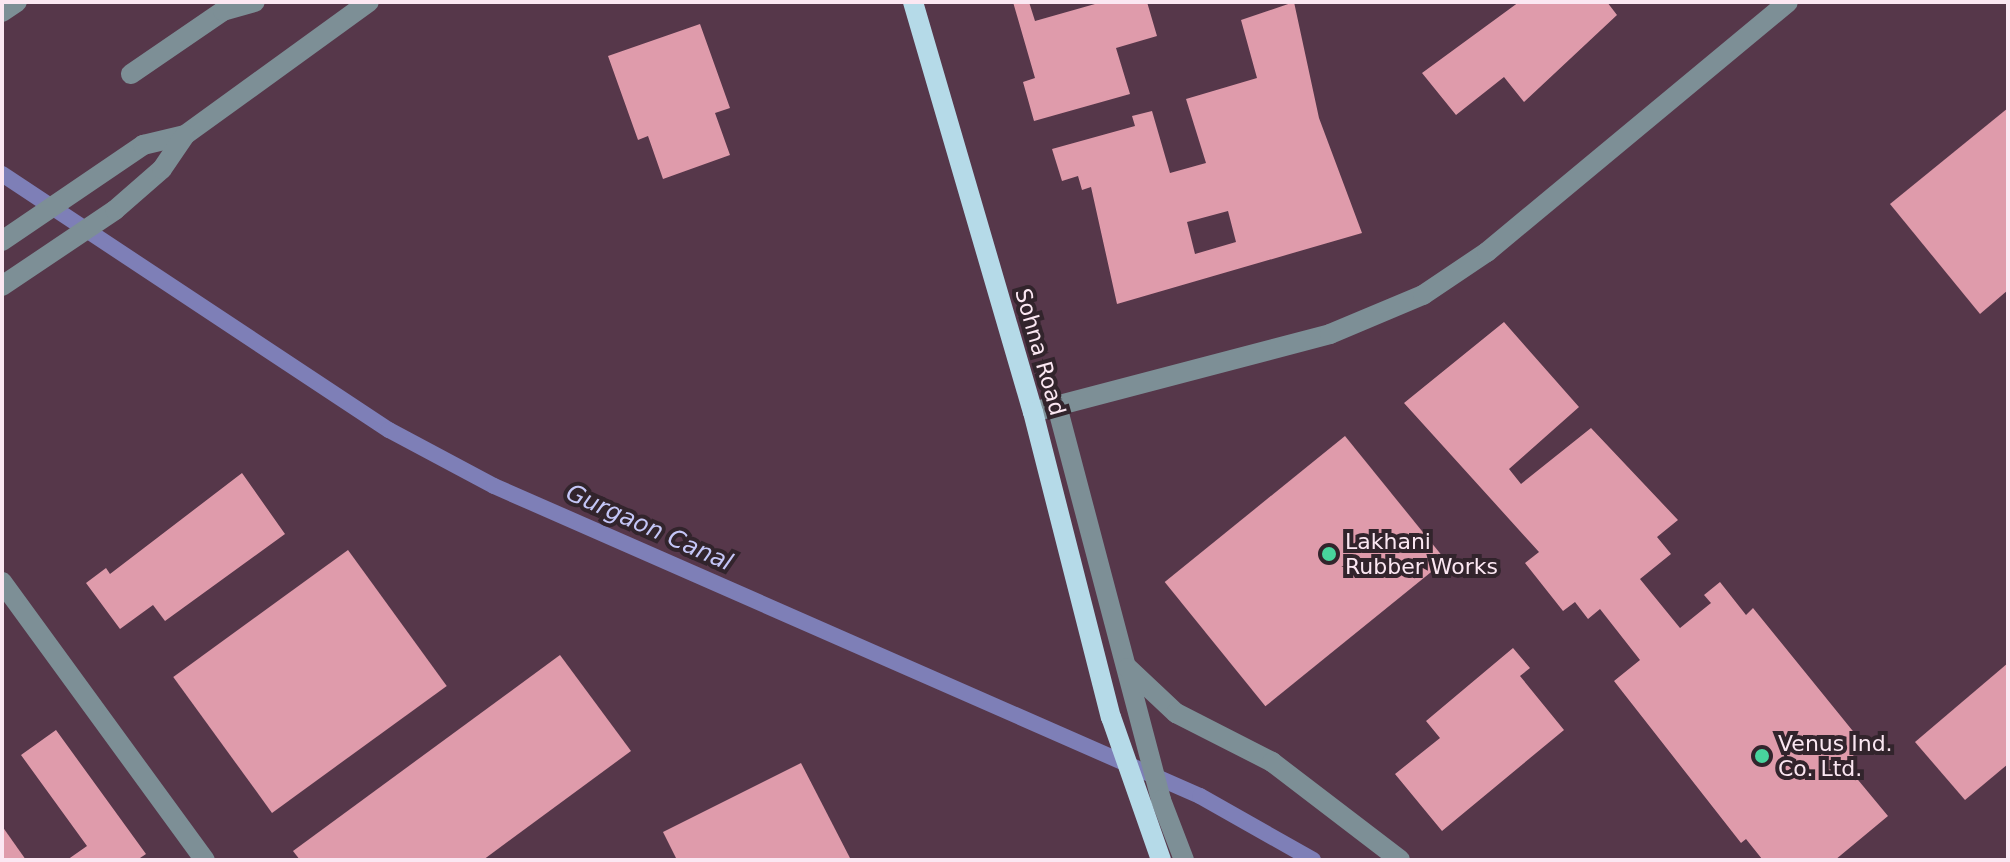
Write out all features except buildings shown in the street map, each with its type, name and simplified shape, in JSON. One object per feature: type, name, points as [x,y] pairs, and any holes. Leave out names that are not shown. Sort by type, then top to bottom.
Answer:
[{"type":"main road","name":"Sohna Road","points":[[913,2],[1033,412],[1111,717],[1135,797],[1161,860]]},
{"type":"street","points":[[2,12],[17,2]]},
{"type":"street","points":[[131,74],[223,11],[255,2]]},
{"type":"street","points":[[2,286],[115,210],[162,169],[185,135],[369,2]]},
{"type":"street","points":[[1033,412],[1330,334],[1423,295],[1487,252],[1788,2]]},
{"type":"street","points":[[2,241],[143,145],[185,135]]},
{"type":"street","points":[[1057,406],[1161,800],[1184,860]]},
{"type":"street","points":[[2,582],[205,860]]},
{"type":"street","points":[[1125,665],[1176,713],[1272,762],[1400,860]]},
{"type":"waterway","name":"Gurgaon Canal","points":[[2,174],[389,430],[494,486],[1200,796],[1313,860]]},
{"type":"waterway","name":"Gurgaon Canal","points":[[2,182],[8,178]]},
{"type":"place","name":"Lakhani Rubber Works","points":[[1329,554]]},
{"type":"place","name":"Venus Ind. Co. Ltd.","points":[[1762,756]]}]
